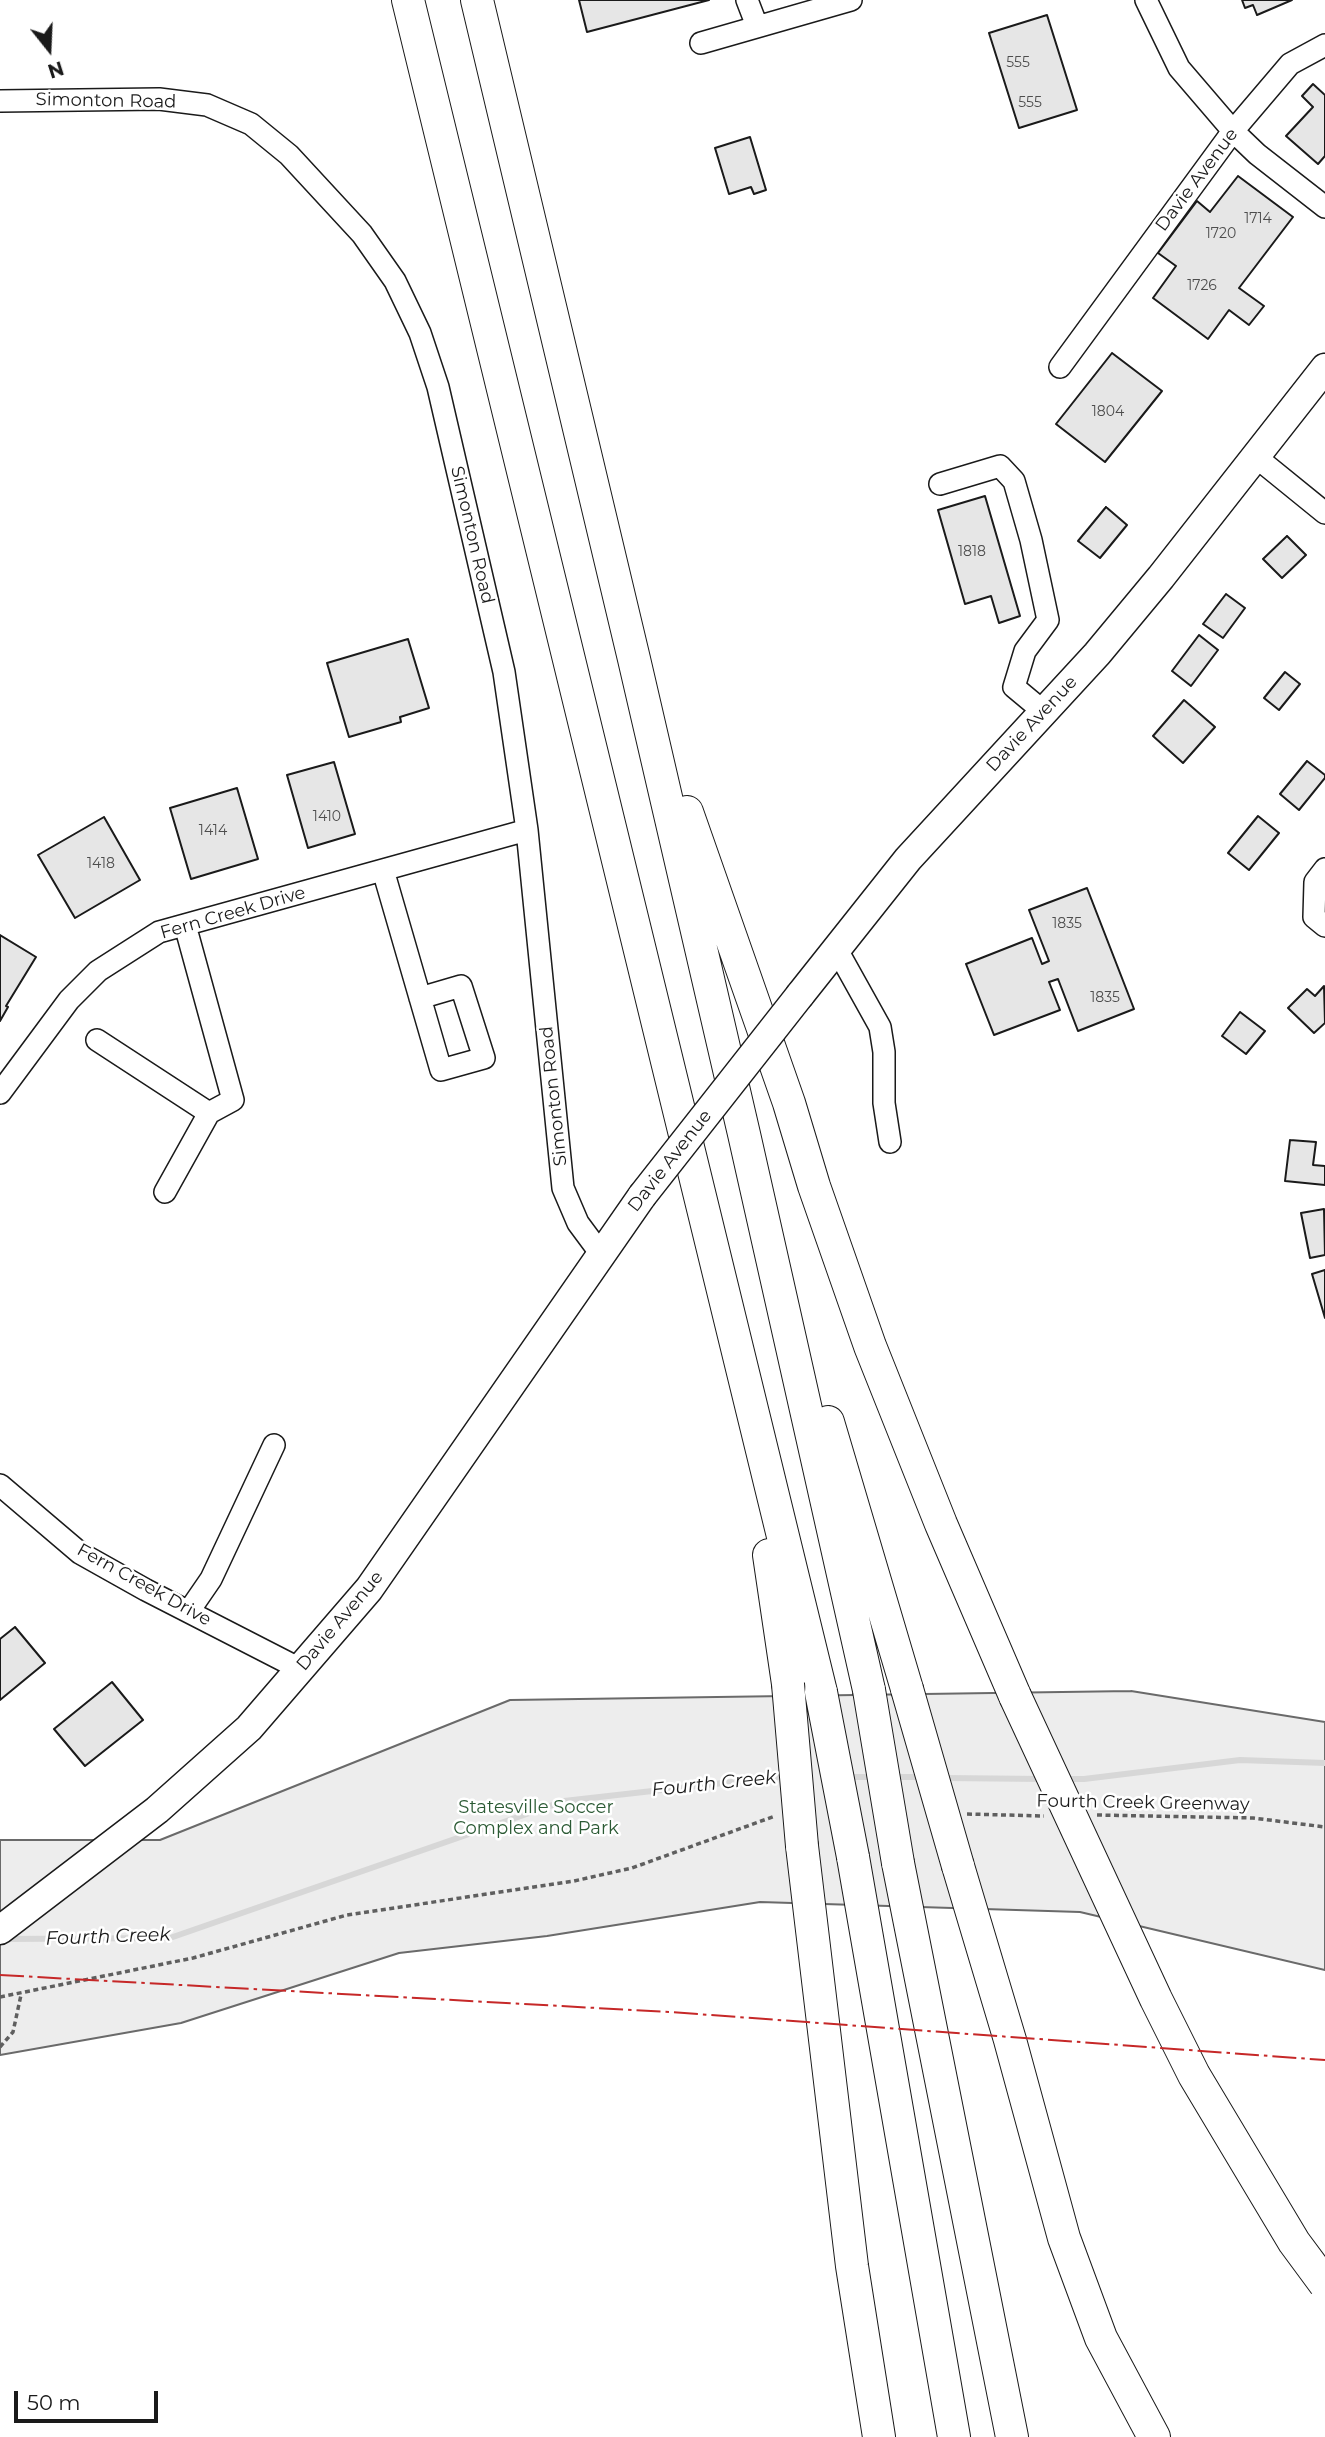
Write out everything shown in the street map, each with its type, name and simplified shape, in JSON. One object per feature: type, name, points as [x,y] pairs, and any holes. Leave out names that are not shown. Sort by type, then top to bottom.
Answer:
[{"type":"highway","points":[[408,0],[821,1692],[853,1857],[954,2437]]},
{"type":"highway","points":[[477,0],[634,659],[869,1690],[898,1863],[1012,2437]]},
{"type":"highway","points":[[634,659],[789,1103],[814,1186],[870,1346],[936,1511],[1015,1696],[1194,2075],[1294,2242],[1325,2284]]},
{"type":"highway","points":[[744,1134],[1014,2053],[1064,2238],[1101,2337],[1154,2437]]},
{"type":"highway","points":[[743,1373],[788,1684],[802,1846],[852,2266],[879,2437]]},
{"type":"highway","points":[[852,2266],[862,2437]]},
{"type":"main road","name":"Davie Avenue","points":[[0,1930],[157,1810],[249,1728],[369,1589],[642,1196],[835,948],[908,859],[1113,635],[1325,368]]},
{"type":"street","points":[[747,0],[757,26]]},
{"type":"street","points":[[701,43],[851,0]]},
{"type":"street","points":[[1146,0],[1179,68],[1233,131],[1257,154],[1325,207]]},
{"type":"street","name":"Davie Avenue","points":[[1060,367],[1233,131],[1290,64],[1325,44]]},
{"type":"street","name":"Simonton Road","points":[[0,100],[159,99],[207,105],[251,124],[289,155],[362,234],[395,281],[420,333],[438,387],[503,672],[527,830],[563,1188],[578,1223],[601,1254]]},
{"type":"street","points":[[1256,457],[1325,513]]},
{"type":"street","points":[[940,484],[1000,466],[1014,481],[1031,540],[1048,621],[1025,651],[1013,687],[1044,712]]},
{"type":"street","name":"Fern Creek Drive","points":[[0,1093],[69,1000],[98,971],[159,932],[527,830]]},
{"type":"street","points":[[1320,921],[1315,882],[1325,869]]},
{"type":"street","points":[[383,870],[420,998]]},
{"type":"street","points":[[165,1192],[209,1113],[233,1100],[184,925]]},
{"type":"street","points":[[835,948],[880,1027],[884,1052],[884,1103],[890,1142]]},
{"type":"street","points":[[97,1040],[209,1113]]},
{"type":"street","points":[[189,1611],[211,1579],[274,1445]]},
{"type":"street","name":"Fern Creek Drive","points":[[0,1485],[80,1553],[146,1590],[300,1668]]},
{"type":"path","name":"Fourth Creek Greenway","points":[[961,1814],[1055,1815]]},
{"type":"path","name":"Fourth Creek Greenway","points":[[1095,1815],[1253,1818],[1325,1827]]},
{"type":"path","points":[[0,1997],[193,1958],[348,1915],[574,1881],[632,1868],[775,1816]]},
{"type":"path","points":[[0,2047],[13,2032],[21,1994]]},
{"type":"shaded area","name":"Statesville Soccer Complex and Park","points":[[1131,1691],[1325,1722],[1325,1970],[1080,1912],[760,1902],[547,1936],[399,1953],[181,2023],[0,2055],[0,1840],[160,1840],[510,1700]]},
{"type":"building","points":[[579,0],[709,0],[587,32]]},
{"type":"building","points":[[1242,0],[1292,0],[1257,15],[1253,5],[1245,8]]},
{"type":"building","points":[[1047,15],[1077,110],[1019,128],[989,33]]},
{"type":"building","points":[[1313,84],[1325,95],[1325,156],[1318,164],[1286,136],[1313,107],[1302,96]]},
{"type":"building","points":[[750,137],[766,190],[754,194],[751,187],[729,194],[715,148]]},
{"type":"building","points":[[1238,176],[1293,217],[1239,288],[1264,306],[1249,325],[1229,310],[1208,339],[1153,298],[1176,266],[1158,253],[1197,201],[1210,212]]},
{"type":"building","points":[[1112,353],[1162,391],[1105,462],[1056,424]]},
{"type":"building","points":[[985,496],[1020,616],[999,623],[991,596],[965,604],[938,510]]},
{"type":"building","points":[[1106,507],[1127,525],[1100,558],[1078,541]]},
{"type":"building","points":[[1287,536],[1306,555],[1282,578],[1263,559]]},
{"type":"building","points":[[1226,594],[1245,608],[1223,638],[1203,624]]},
{"type":"building","points":[[1199,635],[1218,650],[1191,686],[1172,671]]},
{"type":"building","points":[[408,639],[429,708],[400,717],[401,722],[349,737],[327,663]]},
{"type":"building","points":[[1285,672],[1300,684],[1279,710],[1264,698]]},
{"type":"building","points":[[1184,700],[1215,727],[1183,763],[1153,736]]},
{"type":"building","points":[[1307,761],[1325,775],[1325,778],[1299,810],[1280,794]]},
{"type":"building","points":[[334,762],[355,834],[308,848],[287,775]]},
{"type":"building","points":[[237,788],[258,859],[191,879],[170,808]]},
{"type":"building","points":[[1258,816],[1279,833],[1249,870],[1228,853]]},
{"type":"building","points":[[104,817],[140,880],[75,918],[38,855]]},
{"type":"building","points":[[1087,888],[1134,1009],[1078,1031],[1058,979],[1049,982],[1060,1010],[994,1035],[966,964],[1032,938],[1042,964],[1049,961],[1029,910]]},
{"type":"building","points":[[0,935],[36,957],[6,1006],[8,1007],[0,1021]]},
{"type":"building","points":[[1324,986],[1325,1023],[1314,1033],[1288,1008],[1307,989],[1315,996]]},
{"type":"building","points":[[1240,1012],[1265,1031],[1246,1054],[1222,1036]]},
{"type":"building","points":[[1290,1140],[1316,1142],[1313,1165],[1325,1166],[1325,1185],[1285,1181]]},
{"type":"building","points":[[1324,1209],[1325,1255],[1310,1258],[1301,1213]]},
{"type":"building","points":[[1325,1270],[1325,1318],[1312,1274]]},
{"type":"building","points":[[15,1627],[45,1663],[0,1700],[0,1639]]},
{"type":"building","points":[[112,1682],[143,1720],[85,1766],[54,1729]]},
{"type":"waterway","name":"Fourth Creek","points":[[1066,1779],[1240,1760],[1325,1763]]},
{"type":"waterway","name":"Fourth Creek","points":[[5,1939],[170,1938],[564,1801],[785,1776]]},
{"type":"waterway","name":"Fourth Creek","points":[[845,1777],[873,1777]]},
{"type":"waterway","name":"Fourth Creek","points":[[894,1777],[922,1777]]},
{"type":"waterway","name":"Fourth Creek","points":[[943,1778],[1044,1779]]},
{"type":"power","points":[[0,1975],[669,2012],[1325,2060]]}]
